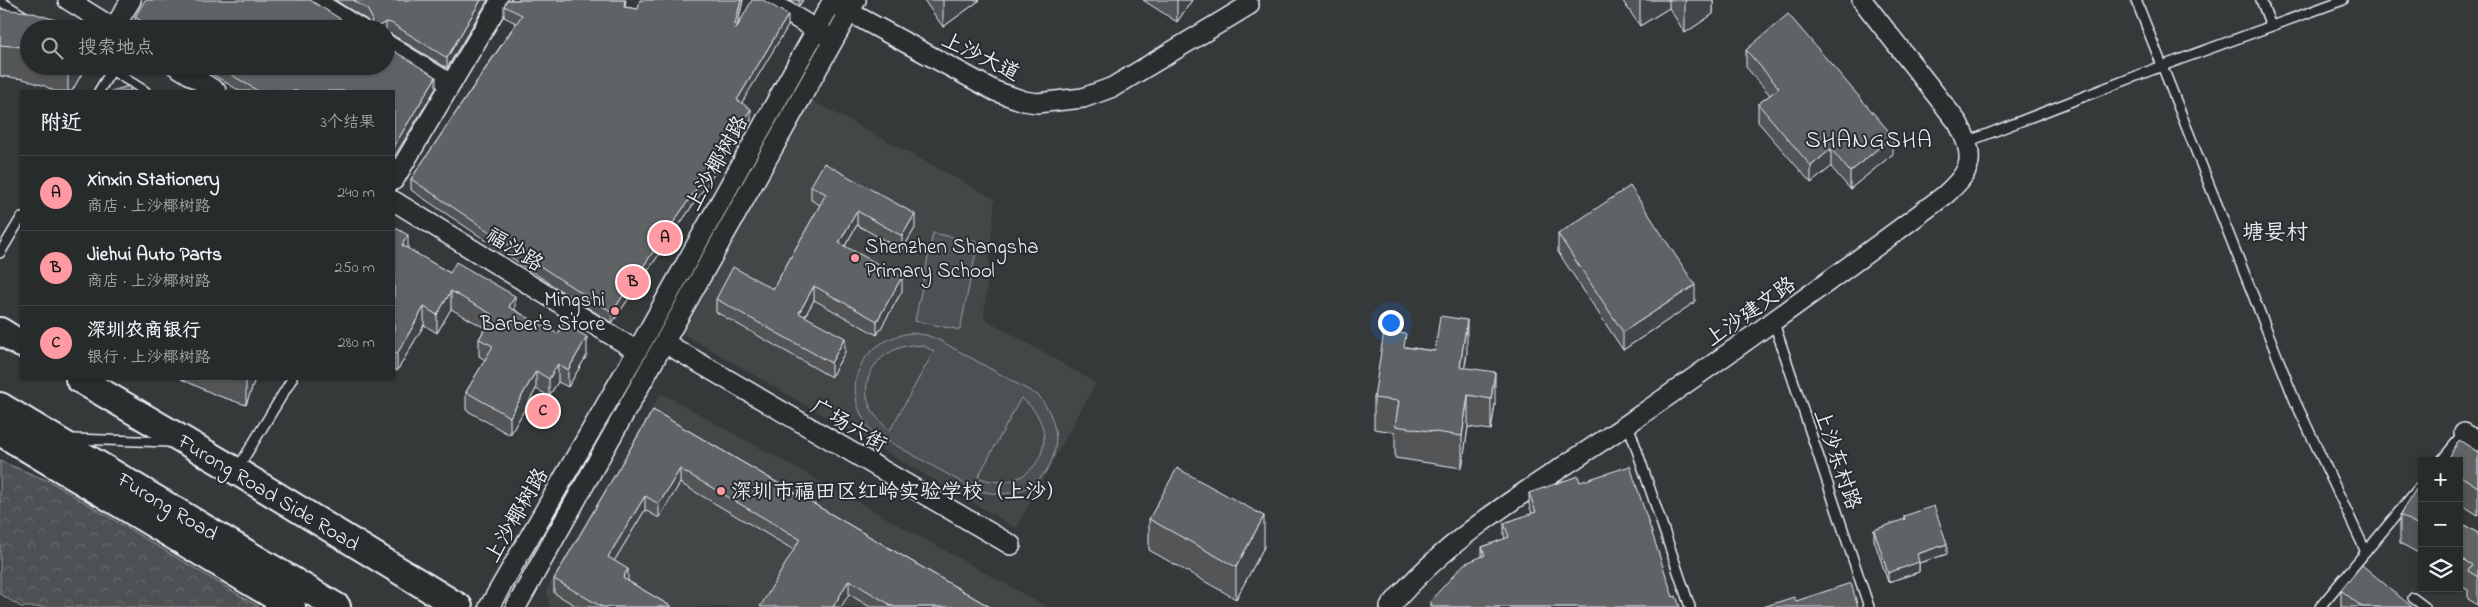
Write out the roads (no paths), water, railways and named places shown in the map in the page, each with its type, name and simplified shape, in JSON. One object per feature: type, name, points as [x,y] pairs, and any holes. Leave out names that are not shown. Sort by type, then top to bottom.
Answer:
[{"type":"main road","points":[[0,331],[20,343]]},
{"type":"main road","name":"Furong Road Side Road","points":[[81,380],[236,471],[458,607]]},
{"type":"main road","name":"Furong Road","points":[[0,406],[337,607]]},
{"type":"main road","name":"Furong Road","points":[[0,432],[292,607]]},
{"type":"street","points":[[68,0],[102,20]]},
{"type":"street","points":[[120,20],[131,0]]},
{"type":"street","points":[[314,0],[346,20]]},
{"type":"street","points":[[395,178],[501,0]]},
{"type":"street","points":[[767,0],[833,40]]},
{"type":"street","name":"上沙建文路","points":[[1390,607],[1429,566],[1475,527],[1774,323],[1956,186],[1969,168],[1970,159],[1967,142],[1952,114],[1862,0]]},
{"type":"street","name":"上沙椰树路","points":[[489,607],[637,351],[832,1]]},
{"type":"street","name":"上沙大道","points":[[832,1],[853,6],[995,91],[1024,101],[1053,102],[1082,98],[1113,87],[1249,5]]},
{"type":"street","name":"上沙椰树路","points":[[516,607],[853,6]]},
{"type":"street","points":[[395,50],[451,84]]},
{"type":"street","points":[[190,75],[214,90]]},
{"type":"street","name":"福沙路","points":[[395,206],[637,351]]},
{"type":"street","name":"广场六街","points":[[665,343],[1011,545]]},
{"type":"lane","points":[[2136,0],[2294,401],[2366,552]]},
{"type":"lane","points":[[2261,0],[2271,26]]},
{"type":"lane","points":[[1967,142],[2329,2],[2343,0]]},
{"type":"lane","points":[[0,1],[31,20]]},
{"type":"lane","points":[[99,90],[105,75]]},
{"type":"lane","points":[[119,75],[143,90]]},
{"type":"lane","points":[[0,252],[20,220]]},
{"type":"lane","name":"上沙东村路","points":[[1774,323],[1869,607]]},
{"type":"lane","points":[[236,471],[291,380]]},
{"type":"lane","points":[[1628,424],[1690,607]]},
{"type":"lane","points":[[51,436],[79,440],[188,444]]},
{"type":"lane","points":[[2446,457],[2471,437]]},
{"type":"lane","points":[[2320,607],[2418,489]]},
{"type":"lane","points":[[2413,598],[2426,607]]},
{"type":"place","name":"Xinxin Stationery","points":[[665,238]]},
{"type":"place","name":"Shenzhen Shangsha Primary School","points":[[855,258]]},
{"type":"place","name":"Jiehui Auto Parts","points":[[633,282]]},
{"type":"place","name":"Mingshi Barber's Store","points":[[615,311]]},
{"type":"place","name":"深圳农商银行","points":[[543,411]]},
{"type":"place","name":"深圳市福田区红岭实验学校（上沙）","points":[[721,491]]},
{"type":"district","name":"SHANGSHA","points":[[1869,139]]},
{"type":"district","name":"塘妟村","points":[[2275,231]]}]
